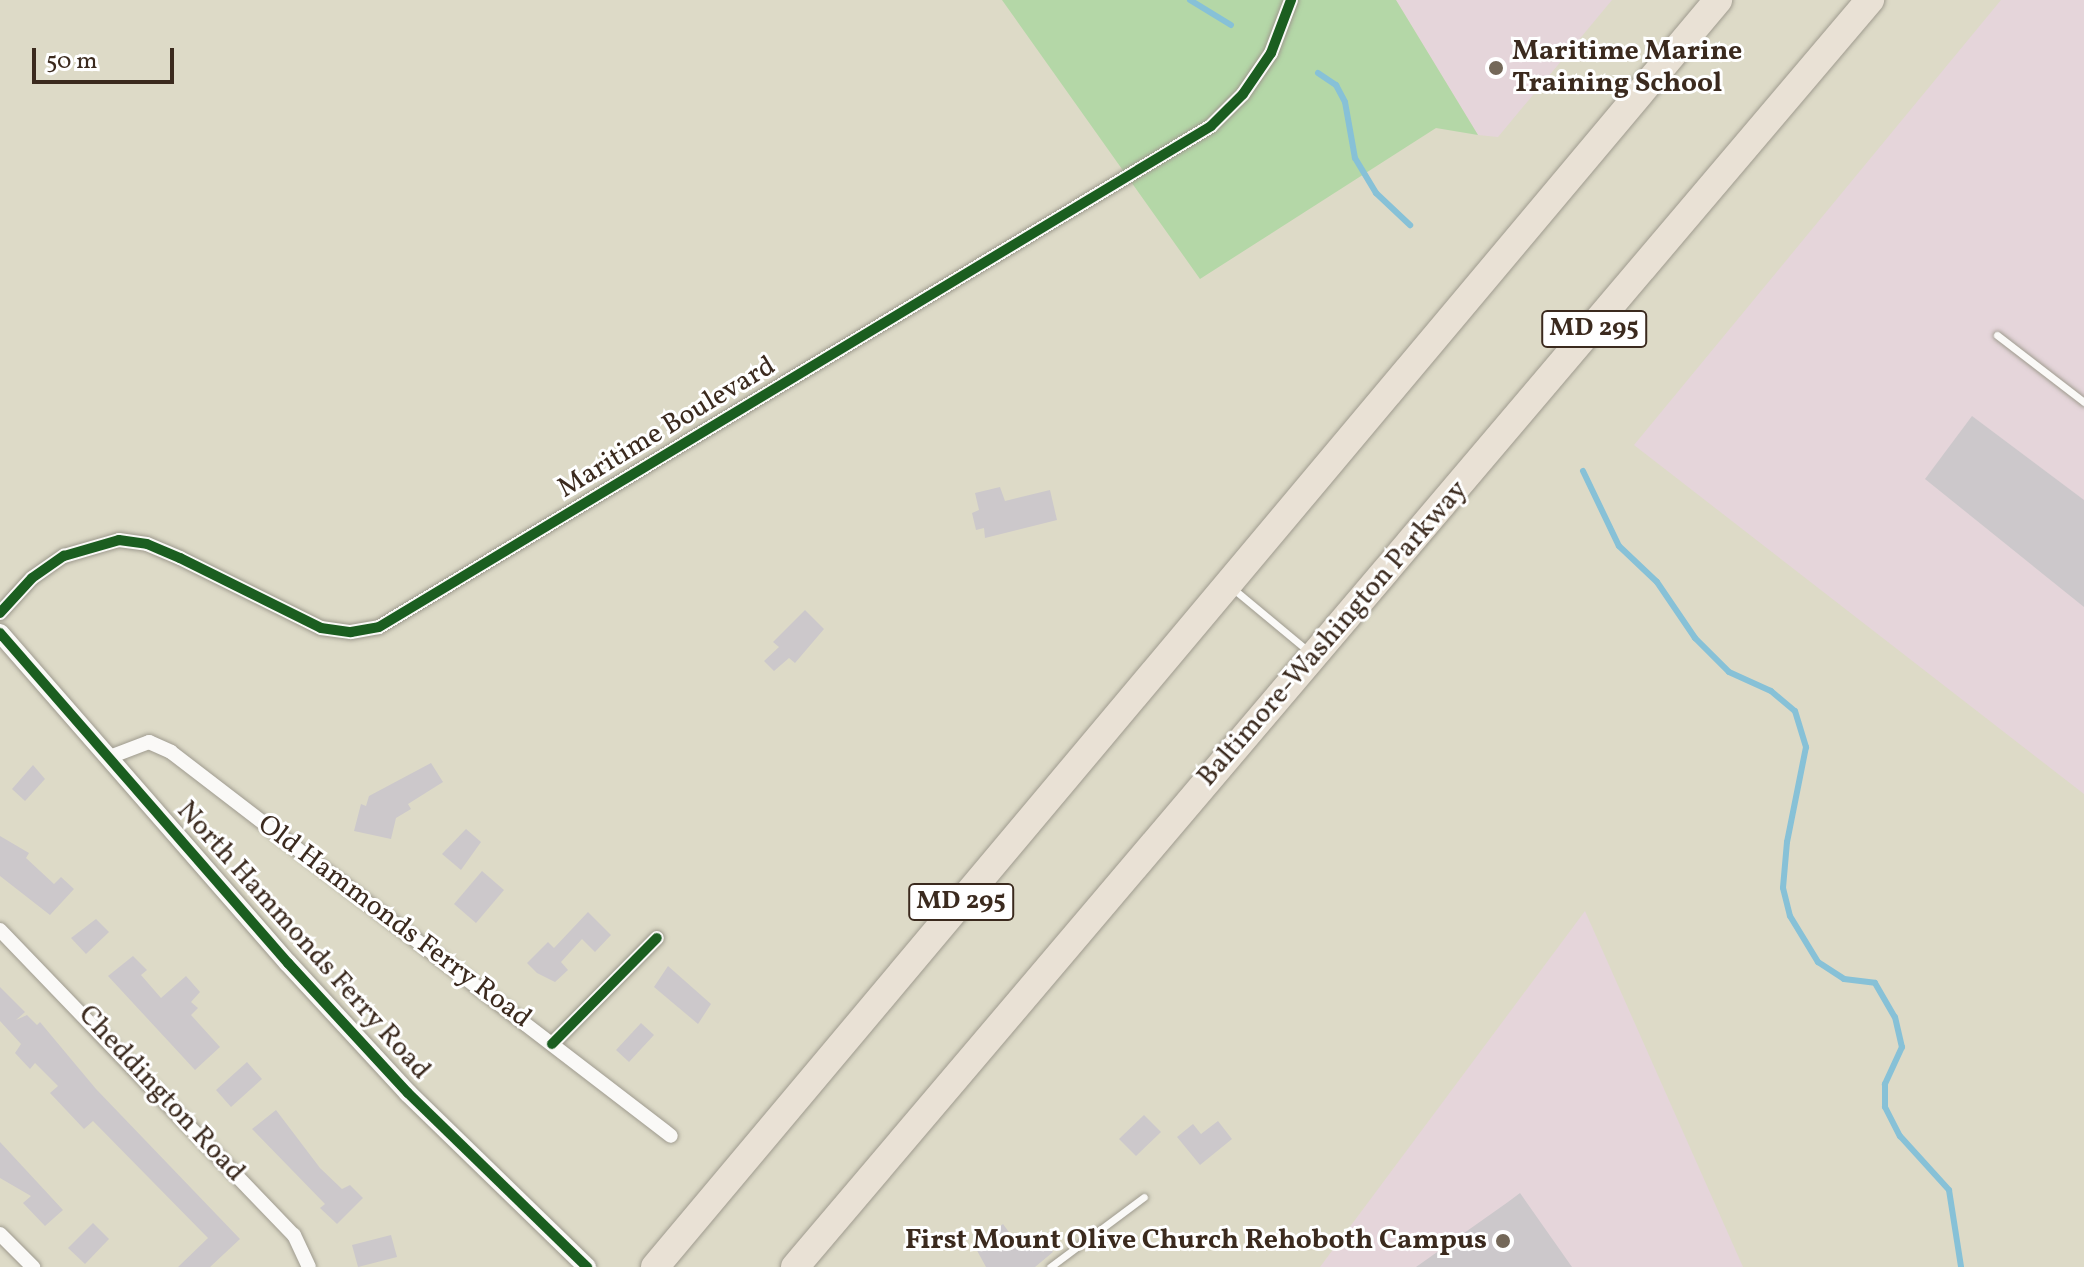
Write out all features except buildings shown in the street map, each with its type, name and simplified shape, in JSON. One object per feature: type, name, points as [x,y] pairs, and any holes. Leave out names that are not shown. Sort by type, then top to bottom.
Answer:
[{"type":"highway","name":"MD 295","points":[[655,1267],[1718,0]]},
{"type":"highway","name":"Baltimore-Washington Parkway","points":[[795,1267],[1870,0]]},
{"type":"street","name":"Maritime Boulevard","points":[[0,613],[32,578],[64,556],[119,540],[147,544],[180,558],[321,628],[351,632],[379,627],[1211,126],[1243,94],[1271,53],[1291,0]]},
{"type":"street","name":"North Hammonds Ferry Road","points":[[0,633],[107,758],[408,1093],[587,1267]]},
{"type":"street","name":"Old Hammonds Ferry Road","points":[[107,758],[149,742],[171,752],[671,1136]]},
{"type":"street","name":"Cheddington Road","points":[[0,930],[294,1235],[309,1267]]},
{"type":"street","points":[[552,1044],[657,938]]},
{"type":"street","points":[[0,1234],[33,1267]]},
{"type":"lane","points":[[1997,335],[2084,402]]},
{"type":"lane","points":[[1227,583],[1315,656]]},
{"type":"lane","points":[[1050,1267],[1144,1197]]},
{"type":"shaded area","name":"Maritime Marine Training School","points":[[1396,0],[1612,0],[1498,137],[1478,135]]},
{"type":"shaded area","points":[[2001,0],[2084,0],[2084,794],[1634,445]]},
{"type":"shaded area","points":[[1585,911],[1743,1267],[1320,1267]]},
{"type":"green space","points":[[1002,0],[1396,0],[1478,135],[1436,128],[1200,279]]},
{"type":"waterway","points":[[1190,0],[1231,25]]},
{"type":"waterway","points":[[1318,73],[1336,85],[1345,102],[1355,158],[1376,193],[1410,225]]},
{"type":"waterway","points":[[1583,471],[1619,546],[1657,582],[1695,638],[1729,672],[1771,691],[1795,711],[1806,747],[1787,842],[1783,888],[1790,916],[1818,962],[1844,979],[1875,983],[1895,1017],[1902,1047],[1885,1084],[1885,1107],[1900,1136],[1949,1190],[1961,1267]]},
{"type":"cycle path","points":[[0,613],[32,578],[64,556],[119,540],[147,544],[180,558],[321,628],[351,632],[379,627],[1211,126],[1243,94],[1271,53],[1291,0]]},
{"type":"cycle path","points":[[0,633],[288,963],[408,1093],[587,1267]]},
{"type":"cycle path","points":[[552,1044],[657,938]]},
{"type":"place","name":"Maritime Marine Training School","points":[[1496,68]]},
{"type":"place","name":"First Mount Olive Church Rehoboth Campus","points":[[1503,1241]]}]
